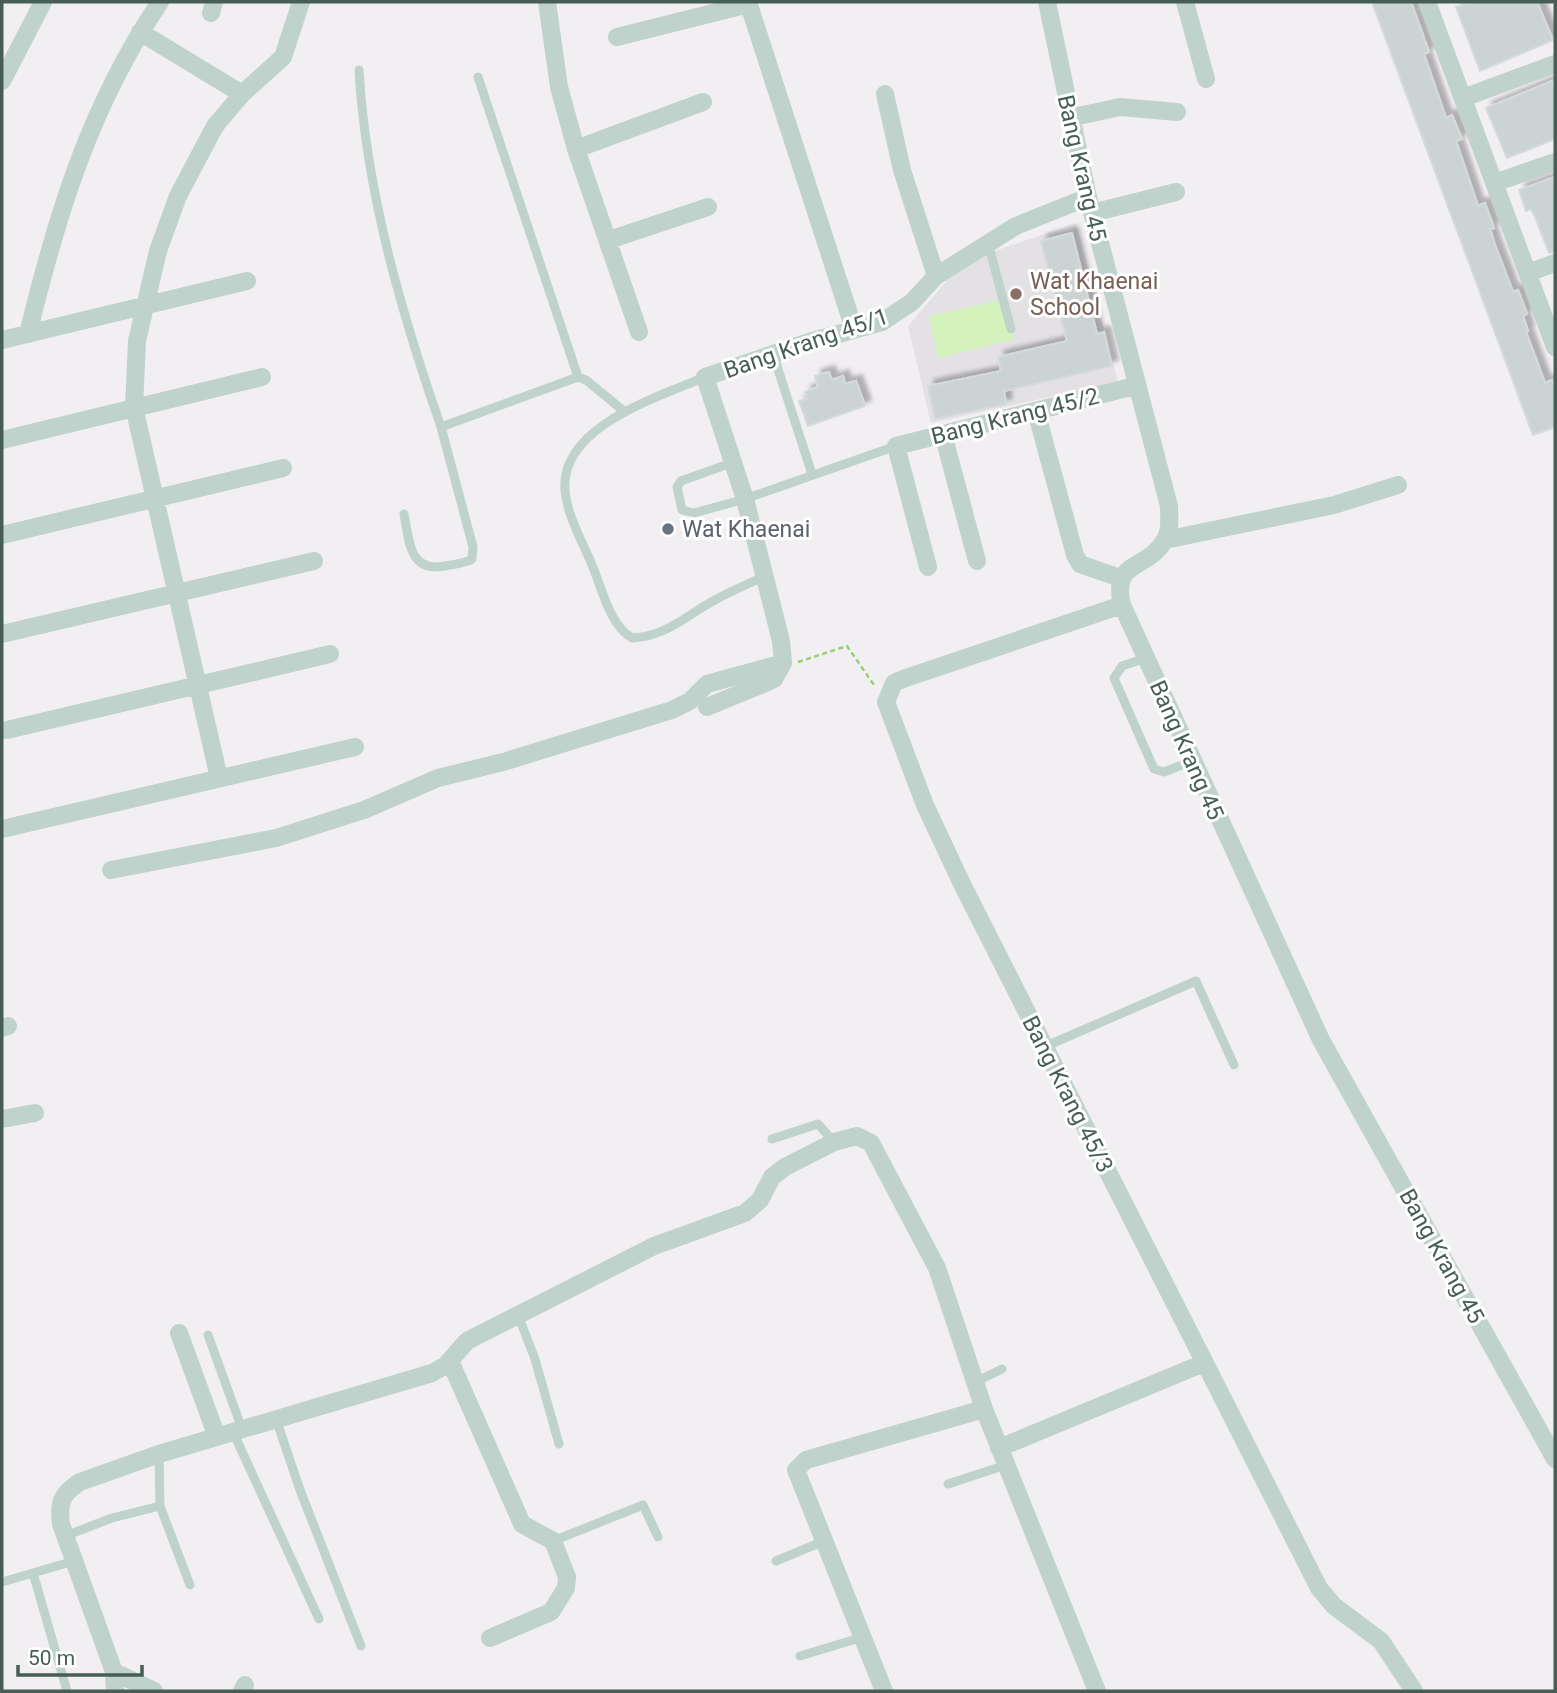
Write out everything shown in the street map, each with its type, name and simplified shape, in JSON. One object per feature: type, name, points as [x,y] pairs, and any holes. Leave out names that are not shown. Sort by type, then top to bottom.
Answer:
[{"type":"street","points":[[2,81],[43,2]]},
{"type":"street","points":[[28,334],[51,236],[96,115],[140,32],[160,2]]},
{"type":"street","points":[[219,778],[134,407],[134,377],[143,307],[158,251],[178,196],[215,126],[242,94],[283,57],[301,2]]},
{"type":"street","points":[[547,2],[559,87],[576,149],[639,332]]},
{"type":"street","name":"Bang Krang 45","points":[[1047,2],[1069,118],[1090,205],[1135,386],[1169,506],[1169,527],[1165,540]]},
{"type":"street","points":[[1185,2],[1206,79]]},
{"type":"street","points":[[1429,2],[1555,347]]},
{"type":"street","points":[[617,37],[748,3],[854,329]]},
{"type":"street","points":[[140,32],[242,94]]},
{"type":"street","points":[[1463,98],[1555,64]]},
{"type":"street","points":[[885,94],[902,170],[936,276]]},
{"type":"street","points":[[576,149],[703,102]]},
{"type":"street","points":[[1069,118],[1120,107],[1177,112]]},
{"type":"street","points":[[1494,183],[1555,162]]},
{"type":"street","name":"Bang Krang 45/1","points":[[705,377],[882,322],[899,312],[936,276],[1016,226],[1090,205],[1176,191]]},
{"type":"street","points":[[608,240],[708,207]]},
{"type":"street","points":[[1528,273],[1555,263]]},
{"type":"street","points":[[2,340],[247,281]]},
{"type":"street","points":[[2,440],[262,377]]},
{"type":"street","points":[[705,377],[745,499],[781,641],[782,665],[768,682],[707,707]]},
{"type":"street","name":"Bang Krang 45/2","points":[[896,446],[1135,386]]},
{"type":"street","points":[[1036,411],[1075,555],[1080,564],[1120,578],[1152,554],[1165,540],[1334,505],[1398,485]]},
{"type":"street","points":[[943,434],[977,561]]},
{"type":"street","points":[[896,446],[928,567]]},
{"type":"street","points":[[2,535],[154,501],[283,468]]},
{"type":"street","points":[[2,634],[314,561]]},
{"type":"street","name":"Bang Krang 45","points":[[1120,578],[1118,586],[1122,605],[1321,1040],[1555,1460]]},
{"type":"street","points":[[886,702],[894,683],[902,679],[1122,605]]},
{"type":"street","points":[[7,730],[330,654]]},
{"type":"street","points":[[111,870],[276,838],[364,810],[438,778],[503,762],[655,716],[683,705],[707,684],[782,665]]},
{"type":"street","name":"Bang Krang 45/3","points":[[886,702],[925,805],[1044,1047],[1319,1588],[1334,1606],[1381,1641],[1414,1691]]},
{"type":"street","points":[[2,829],[355,747]]},
{"type":"street","points":[[2,1119],[35,1113]]},
{"type":"street","points":[[115,1691],[114,1672],[65,1536],[59,1508],[69,1489],[80,1482],[159,1454],[432,1373],[450,1361],[467,1341],[654,1246],[745,1213],[760,1200],[772,1177],[785,1167],[834,1142],[857,1136],[871,1143],[936,1268],[984,1409],[1097,1691]]},
{"type":"street","points":[[179,1333],[230,1433]]},
{"type":"street","points":[[450,1361],[522,1524],[553,1541],[568,1577],[559,1601],[551,1612],[489,1638]]},
{"type":"street","points":[[999,1448],[1205,1363]]},
{"type":"street","points":[[884,1691],[796,1470],[800,1464],[984,1409]]},
{"type":"street","points":[[114,1672],[155,1691]]},
{"type":"lane","points":[[359,70],[368,163],[404,312],[441,427],[473,547],[472,559],[435,568],[419,563],[412,555],[404,514]]},
{"type":"lane","points":[[478,77],[578,377]]},
{"type":"lane","points":[[988,243],[1011,329]]},
{"type":"lane","points":[[774,354],[812,474]]},
{"type":"lane","points":[[441,427],[578,377],[586,380],[625,412]]},
{"type":"lane","name":"Bang Krang 45/1","points":[[705,377],[625,412],[580,445],[570,460],[564,487],[566,502],[620,628],[632,638],[656,635],[680,624],[715,600],[765,576]]},
{"type":"lane","points":[[734,463],[681,481],[677,487],[682,510],[694,513],[745,499],[896,446]]},
{"type":"lane","points":[[1146,658],[1122,666],[1114,678],[1154,769],[1164,772],[1192,761]]},
{"type":"lane","points":[[1044,1047],[1196,981],[1234,1065]]},
{"type":"lane","points":[[772,1139],[818,1124],[834,1142]]},
{"type":"lane","points":[[518,1315],[535,1359],[559,1444]]},
{"type":"lane","points":[[208,1335],[230,1433],[319,1619]]},
{"type":"lane","points":[[975,1382],[1002,1369]]},
{"type":"lane","points":[[276,1419],[309,1515],[361,1646]]},
{"type":"lane","points":[[159,1454],[160,1506],[190,1585]]},
{"type":"lane","points":[[948,1484],[1006,1465]]},
{"type":"lane","points":[[553,1541],[643,1505],[658,1536]]},
{"type":"lane","points":[[65,1536],[112,1517],[160,1506]]},
{"type":"lane","points":[[776,1561],[824,1541]]},
{"type":"lane","points":[[2,1582],[74,1561]]},
{"type":"lane","points":[[33,1573],[67,1691]]},
{"type":"lane","points":[[800,1656],[863,1637]]},
{"type":"path","points":[[782,665],[847,646],[886,702]]},
{"type":"shaded area","name":"Wat Khaenai School","points":[[1076,223],[1118,382],[931,423],[908,326],[963,262]]},
{"type":"green space","points":[[1005,299],[1014,339],[938,358],[929,316]]},
{"type":"building","points":[[1372,2],[1411,2],[1429,52],[1424,54],[1446,118],[1452,115],[1462,139],[1456,141],[1478,206],[1485,203],[1494,228],[1490,229],[1495,245],[1513,292],[1518,290],[1527,314],[1523,316],[1528,331],[1526,332],[1545,383],[1552,380],[1555,388],[1555,427],[1533,435]]},
{"type":"building","points":[[1473,2],[1537,2],[1553,40],[1480,71],[1456,7]]},
{"type":"building","points":[[1552,81],[1555,89],[1555,139],[1507,158],[1486,108]]},
{"type":"building","points":[[1555,177],[1555,252],[1549,253],[1535,217],[1531,209],[1526,211],[1519,190]]},
{"type":"building","points":[[1072,233],[1097,334],[1104,332],[1112,366],[1004,391],[1006,404],[935,419],[928,386],[1001,371],[998,357],[1067,341],[1041,241]]},
{"type":"building","points":[[829,372],[832,380],[843,376],[845,384],[856,381],[865,406],[808,426],[799,401],[808,399],[805,392],[818,387],[815,376]]},
{"type":"place","name":"Wat Khaenai School","points":[[1016,294]]},
{"type":"place","name":"Wat Khaenai","points":[[668,529]]}]
